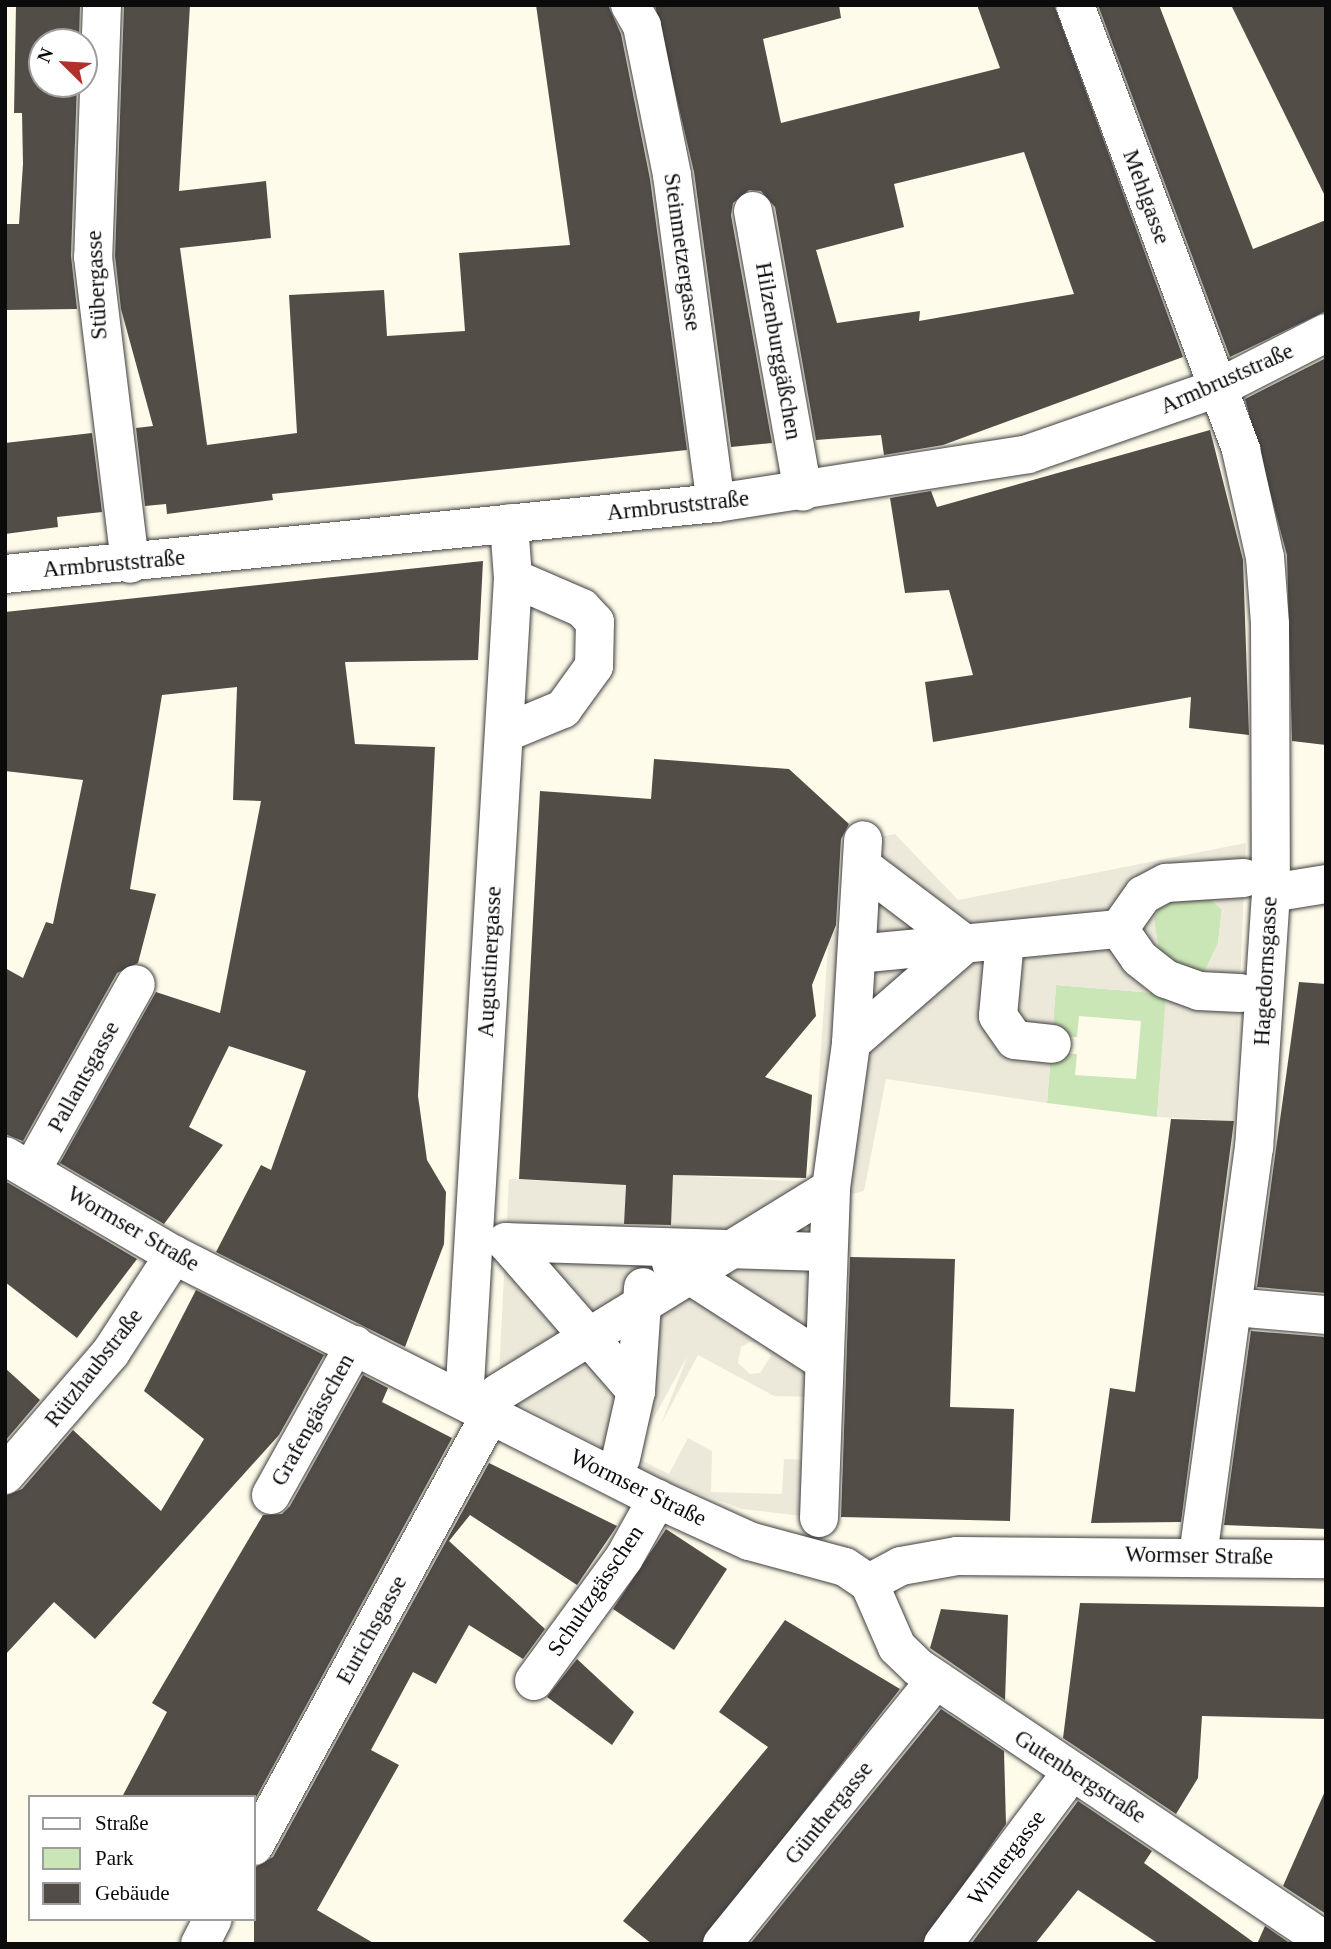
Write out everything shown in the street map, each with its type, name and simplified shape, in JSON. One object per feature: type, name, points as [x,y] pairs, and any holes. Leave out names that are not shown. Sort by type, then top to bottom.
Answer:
[{"type":"street","name":"Stübergasse","points":[[102,5],[93,257],[130,564]]},
{"type":"street","name":"Steinmetzergasse","points":[[630,5],[642,26],[672,175],[716,503]]},
{"type":"street","name":"Mehlgasse","points":[[1075,5],[1218,388]]},
{"type":"street","name":"Hilzenburggäßchen","points":[[753,211],[803,492]]},
{"type":"street","name":"Armbruststraße","points":[[5,574],[130,564],[716,503],[803,492],[1028,454],[1218,388],[1326,333]]},
{"type":"street","name":"Hagedornsgasse","points":[[1198,1557],[1254,1147],[1265,556],[1254,496],[1218,388]]},
{"type":"street","name":"Augustinergasse","points":[[484,1403],[505,733],[513,578],[509,523]]},
{"type":"street","points":[[505,733],[563,709],[594,666],[595,622],[582,608],[513,578]]},
{"type":"street","points":[[819,1518],[822,1360],[831,1188],[851,1044],[862,853],[965,944]]},
{"type":"street","points":[[857,954],[1119,929],[1143,895],[1166,883],[1258,886],[1326,884]]},
{"type":"street","points":[[1119,929],[1139,958],[1166,979],[1199,991],[1240,993]]},
{"type":"street","points":[[1004,940],[998,1016],[1015,1040],[1052,1044]]},
{"type":"street","points":[[851,1044],[965,944]]},
{"type":"street","name":"Pallantsgasse","points":[[18,1163],[136,984]]},
{"type":"street","name":"Wormser Straße","points":[[18,1163],[174,1255],[355,1345],[484,1403],[657,1499],[749,1541],[845,1567],[869,1583],[901,1566],[957,1556],[1326,1559]]},
{"type":"street","points":[[484,1403],[831,1188]]},
{"type":"street","points":[[636,1391],[506,1242],[646,1238],[732,1249],[827,1252]]},
{"type":"street","points":[[646,1238],[690,1275],[822,1360]]},
{"type":"street","points":[[621,1458],[636,1391],[646,1238]]},
{"type":"street","name":"Rützhaubstraße","points":[[5,1475],[111,1352],[174,1255]]},
{"type":"street","points":[[1233,1307],[1326,1315]]},
{"type":"street","name":"Grafengässchen","points":[[271,1495],[355,1345]]},
{"type":"street","name":"Eurichsgasse","points":[[256,1842],[484,1403]]},
{"type":"street","name":"Schultzgässchen","points":[[534,1682],[624,1558],[657,1499]]},
{"type":"street","name":"Gutenbergstraße","points":[[869,1583],[897,1647],[936,1681],[1326,1941]]},
{"type":"street","name":"Günthergasse","points":[[722,1944],[936,1681]]},
{"type":"street","name":"Wintergasse","points":[[943,1944],[1071,1773]]},
{"type":"street","points":[[200,1944],[212,1921]]},
{"type":"green space","points":[[1210,899],[1222,909],[1218,943],[1205,971],[1194,975],[1159,952],[1154,919],[1162,900]]},
{"type":"green space","points":[[1056,985],[1167,994],[1157,1117],[1047,1103],[1051,1052],[1077,1054],[1075,1075],[1136,1079],[1141,1021],[1079,1016],[1077,1037],[1052,1036]]},
{"type":"shaded area","points":[[895,834],[958,900],[1246,843],[1234,1121],[1157,1117],[1166,994],[1056,985],[1047,1103],[886,1079],[864,1191],[852,1194],[851,1257],[845,1256],[819,1518],[742,1509],[665,1481],[498,1393],[509,1179],[615,1184],[626,1171],[624,1230],[670,1232],[673,1175],[812,1182],[829,930],[852,931],[863,840]],"holes":[[[1210,899],[1222,910],[1218,943],[1205,971],[1194,975],[1159,952],[1154,919],[1162,900]],[[750,1342],[761,1343],[771,1356],[760,1373],[750,1374],[738,1363],[741,1347]],[[688,1355],[661,1424],[698,1355],[774,1396],[817,1397],[814,1460],[784,1459],[782,1494],[711,1492],[712,1451],[688,1438],[669,1474],[633,1456]]]},
{"type":"building","points":[[16,5],[80,5],[79,28],[28,28],[28,98],[77,98],[71,256],[77,309],[5,310],[5,224],[19,224],[23,164],[22,113],[14,113]]},
{"type":"building","points":[[124,5],[190,5],[179,191],[266,181],[271,238],[180,248],[207,445],[297,433],[289,295],[384,290],[387,336],[465,331],[459,253],[570,245],[536,5],[608,5],[621,34],[650,179],[687,450],[272,494],[273,500],[167,514],[166,504],[145,506],[136,428],[153,426],[121,309],[115,256]]},
{"type":"building","points":[[655,5],[839,5],[841,18],[763,39],[781,123],[1000,68],[977,5],[1054,5],[1183,357],[943,445],[884,455],[881,435],[816,440],[775,207],[761,191],[749,190],[733,203],[731,215],[772,443],[731,447],[694,172]],"holes":[[[1024,152],[1074,294],[919,321],[920,311],[837,323],[816,250],[904,227],[894,184]]]},
{"type":"building","points":[[1098,5],[1159,5],[1253,249],[1326,220],[1326,311],[1230,357]]},
{"type":"building","points":[[1231,5],[1326,5],[1326,198]]},
{"type":"building","points":[[1326,358],[1326,745],[1292,741],[1287,555],[1245,399]]},
{"type":"building","points":[[1210,430],[1243,560],[1249,735],[1189,728],[1191,697],[933,742],[925,682],[973,675],[949,590],[905,593],[890,498],[931,491],[937,507]]},
{"type":"building","points":[[92,433],[102,512],[57,517],[58,527],[5,534],[5,443]]},
{"type":"building","points":[[483,561],[478,660],[345,662],[355,744],[435,747],[418,1096],[427,1160],[446,1192],[444,1244],[405,1347],[216,1252],[261,1165],[271,1170],[306,1071],[229,1046],[189,1127],[223,1145],[164,1224],[60,1163],[156,992],[220,1013],[261,801],[233,800],[237,687],[162,695],[130,889],[156,894],[138,963],[117,973],[23,1141],[5,1134],[5,968],[23,978],[46,922],[53,924],[83,780],[5,771],[5,612]]},
{"type":"building","points":[[654,759],[789,769],[849,824],[841,839],[836,925],[812,985],[816,1016],[765,1077],[812,1095],[806,1178],[673,1175],[671,1225],[624,1224],[626,1185],[519,1179],[540,791],[651,799]]},
{"type":"building","points":[[1299,982],[1326,984],[1326,1293],[1257,1287]]},
{"type":"building","points":[[1171,1119],[1234,1121],[1181,1522],[1091,1523],[1110,1388],[1135,1392]]},
{"type":"building","points":[[5,1181],[137,1259],[77,1338],[5,1282]]},
{"type":"building","points":[[850,1257],[955,1259],[950,1407],[1014,1409],[1010,1521],[841,1517]]},
{"type":"building","points":[[196,1290],[324,1355],[279,1435],[95,1639],[54,1602],[5,1655],[5,1496],[22,1489],[73,1430],[161,1511],[204,1439],[144,1391]]},
{"type":"building","points":[[1251,1331],[1326,1337],[1326,1529],[1224,1525]]},
{"type":"building","points":[[5,1368],[40,1400],[5,1441]]},
{"type":"building","points":[[363,1375],[388,1388],[382,1402],[452,1438],[256,1797],[256,1795],[123,1795],[167,1712],[152,1703],[263,1515],[282,1514],[290,1506]]},
{"type":"building","points":[[489,1463],[617,1526],[577,1585],[470,1515],[449,1541],[545,1629],[523,1659],[469,1625],[436,1684],[413,1672],[371,1750],[399,1765],[317,1910],[375,1944],[254,1944],[256,1867],[273,1857]]},
{"type":"building","points":[[666,1529],[727,1569],[674,1650],[613,1609]]},
{"type":"building","points":[[1080,1603],[1326,1607],[1326,1719],[1202,1716],[1198,1778],[1176,1814],[1063,1738]]},
{"type":"building","points":[[941,1609],[1008,1615],[1005,1700],[930,1648]]},
{"type":"building","points":[[785,1620],[900,1689],[701,1944],[652,1944],[623,1921],[768,1747],[719,1712]]},
{"type":"building","points":[[577,1659],[634,1712],[612,1745],[547,1697]]},
{"type":"building","points":[[941,1709],[1004,1751],[1006,1824],[922,1944],[750,1944]]},
{"type":"building","points":[[1326,1789],[1326,1914],[1283,1886]]},
{"type":"building","points":[[1078,1801],[1152,1851],[1144,1863],[1256,1944],[1159,1944],[1078,1890],[1035,1944],[971,1944]]},
{"type":"building","points":[[1265,1926],[1291,1944],[1257,1944]]}]
